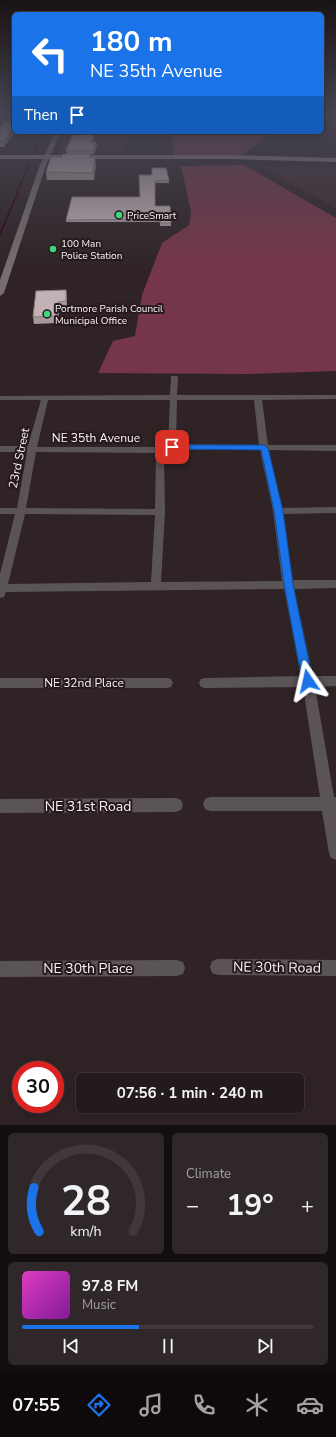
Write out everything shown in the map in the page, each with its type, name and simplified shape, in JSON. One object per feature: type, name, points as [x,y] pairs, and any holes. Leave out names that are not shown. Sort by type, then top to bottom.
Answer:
[{"type":"street","points":[[0,293],[43,166]]},
{"type":"street","points":[[172,447],[174,378]]},
{"type":"street","points":[[258,397],[264,448],[278,511],[288,584],[332,804],[336,853]]},
{"type":"street","points":[[0,398],[336,397]]},
{"type":"street","name":"23rd Street","points":[[0,590],[21,510],[32,449],[45,398]]},
{"type":"street","name":"NE 35th Avenue","points":[[0,449],[160,450],[172,447],[336,448]]},
{"type":"street","points":[[156,585],[160,512],[160,450]]},
{"type":"street","points":[[278,511],[336,510]]},
{"type":"street","points":[[0,511],[160,512]]},
{"type":"street","points":[[0,590],[156,585],[336,584]]},
{"type":"street","points":[[205,683],[336,681]]},
{"type":"street","name":"NE 32nd Place","points":[[0,683],[167,682]]},
{"type":"street","points":[[210,804],[332,804]]},
{"type":"street","name":"NE 31st Road","points":[[0,806],[176,805]]},
{"type":"street","name":"NE 30th Road","points":[[218,966],[336,968]]},
{"type":"street","name":"NE 30th Place","points":[[0,969],[177,968]]},
{"type":"shaded area","points":[[181,166],[247,166],[336,218],[336,371],[245,374],[98,373],[113,341],[135,336],[142,295],[162,243],[189,225],[191,212]]},
{"type":"shaded area","points":[[261,167],[336,167],[336,208]]},
{"type":"building","points":[[48,166],[94,166],[93,173],[46,172]]},
{"type":"building","name":"PriceSmart","points":[[152,168],[166,168],[169,180],[155,181],[155,206],[170,206],[171,223],[160,223],[160,219],[66,220],[72,197],[140,197],[139,175],[152,175]]},
{"type":"building","name":"Portmore Parish Council Municipal Office","points":[[66,290],[66,301],[58,302],[57,316],[33,317],[36,291]]},
{"type":"waterway","points":[[17,193],[27,166]]},
{"type":"waterway","points":[[0,234],[18,192]]},
{"type":"place","name":"PriceSmart","points":[[119,215]]},
{"type":"place","name":"100 Man Police Station","points":[[53,249]]},
{"type":"place","name":"Portmore Parish Council Municipal Office","points":[[47,314]]},
{"type":"route","points":[[172,447],[264,448],[278,511],[288,584],[308,681]]}]
